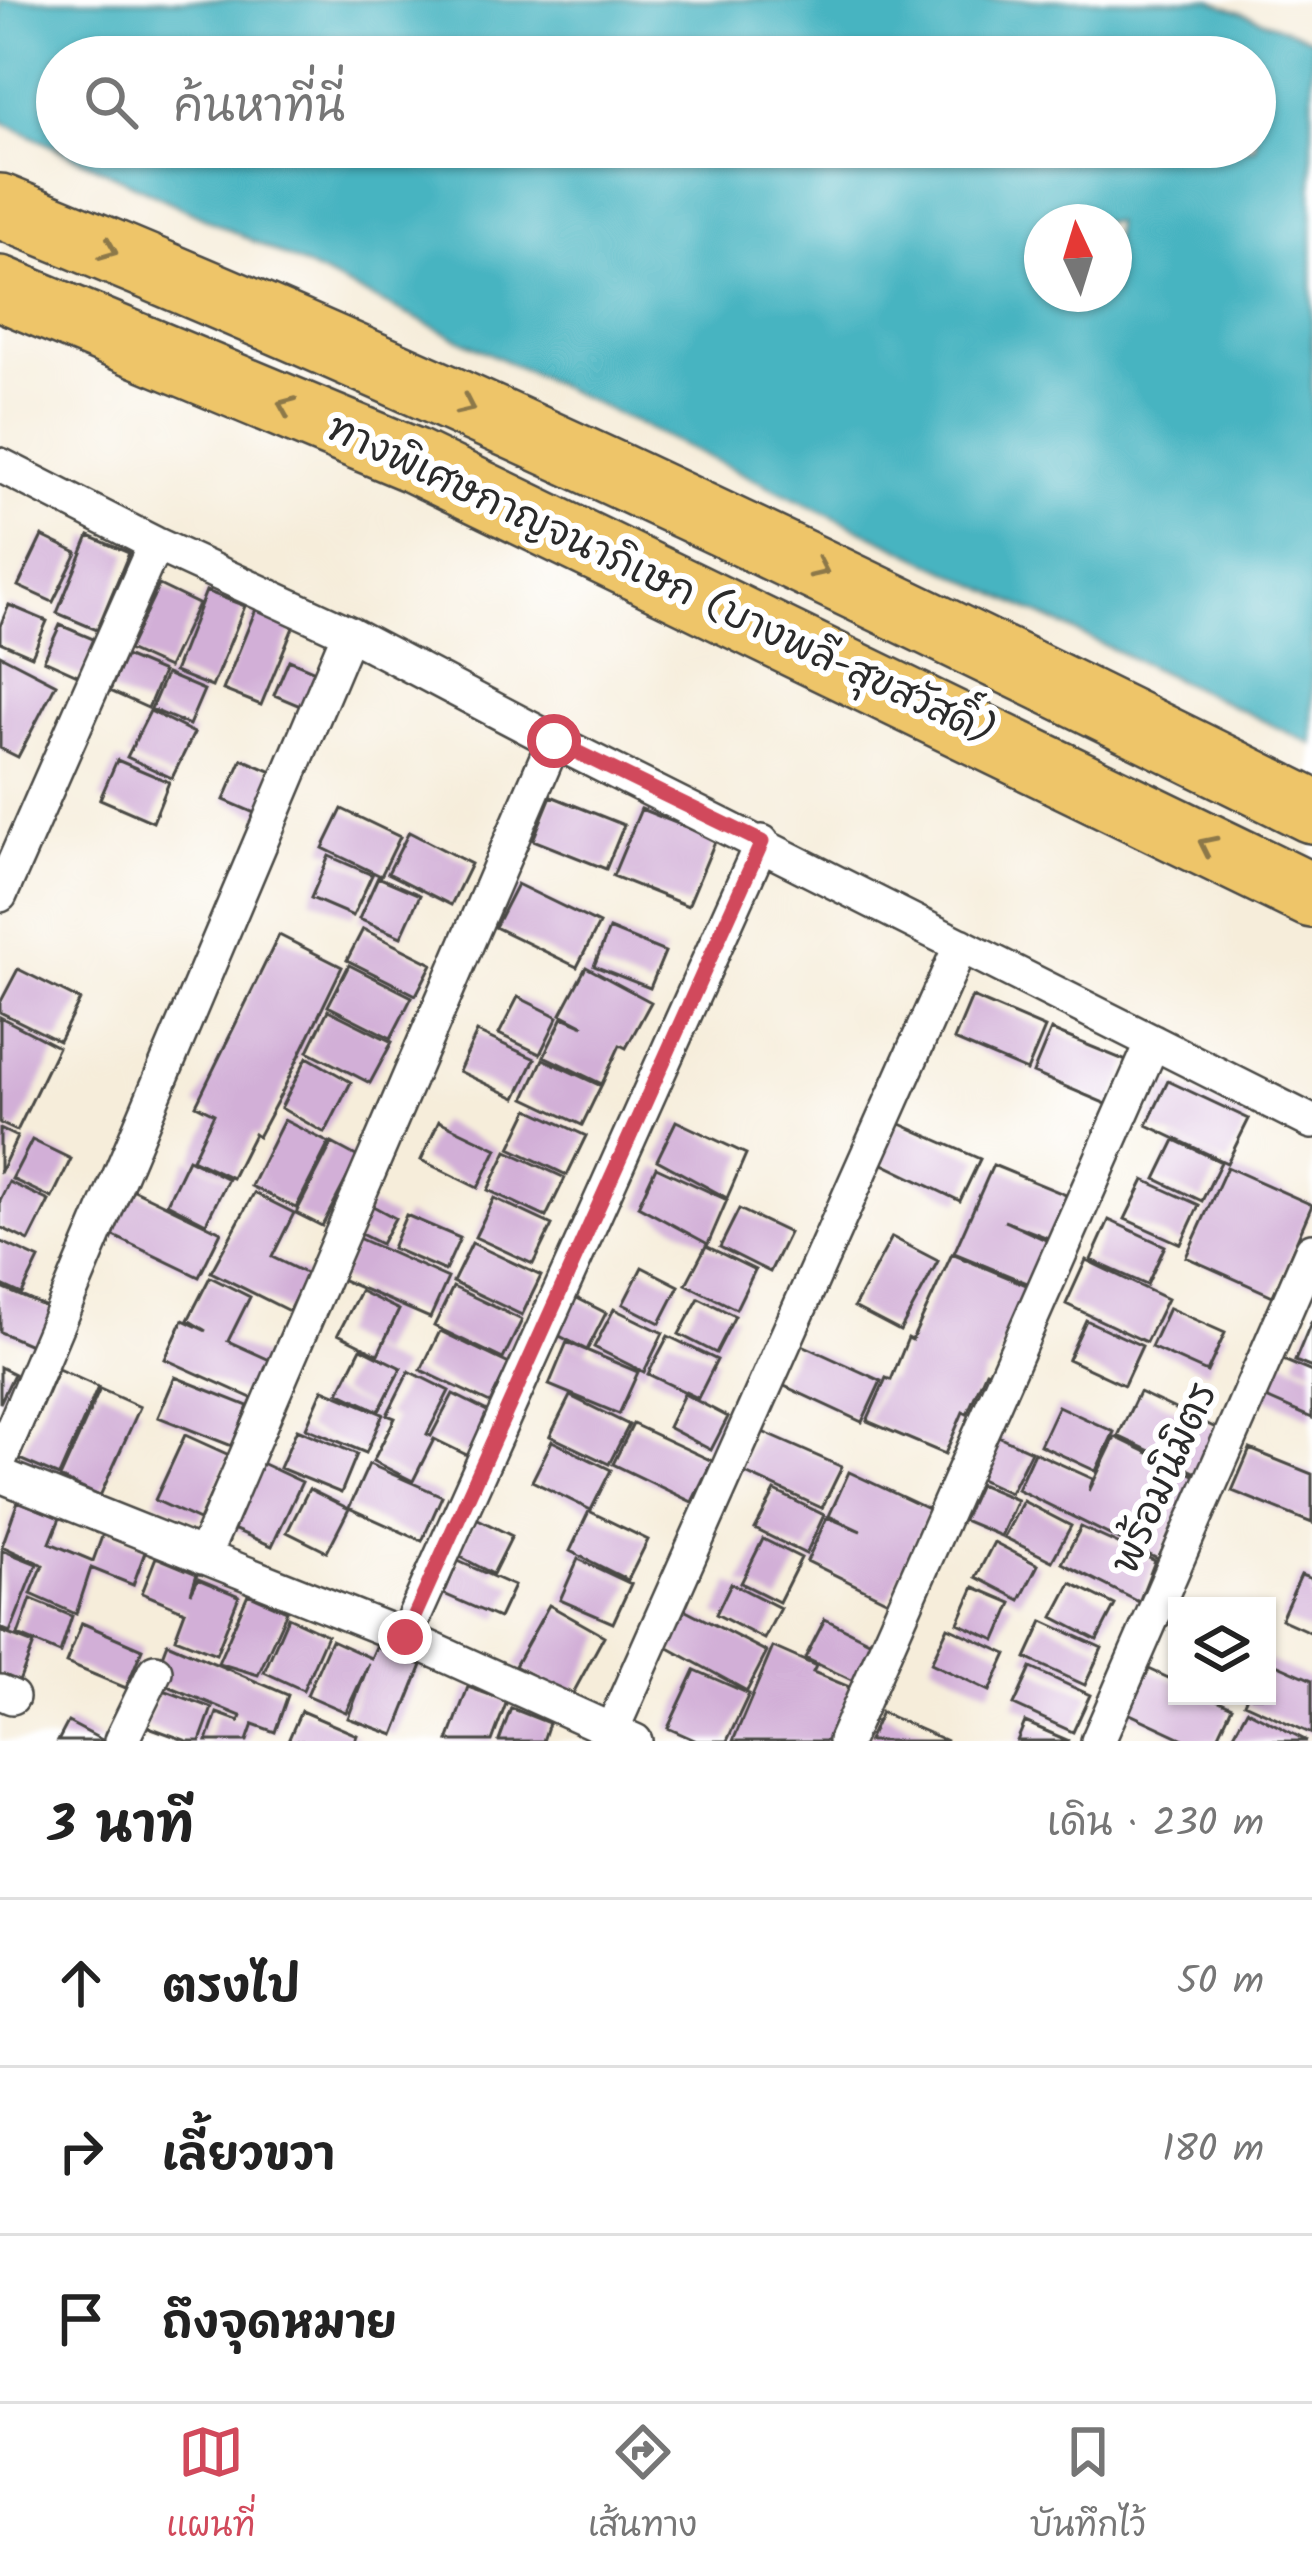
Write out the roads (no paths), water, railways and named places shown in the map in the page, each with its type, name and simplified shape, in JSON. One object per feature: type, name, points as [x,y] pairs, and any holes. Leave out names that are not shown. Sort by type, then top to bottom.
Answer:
[{"type":"highway","name":"ทางพิเศษกาญจนาภิเษก (บางพลี-สุขสวัสดิ์)","points":[[0,206],[250,308],[801,560],[1312,811]]},
{"type":"highway","name":"ทางพิเศษกาญจนาภิเษก (บางพลี-สุขสวัสดิ์)","points":[[0,288],[413,460],[1312,896]]},
{"type":"street","points":[[0,465],[155,544],[350,633],[554,741],[1312,1122]]},
{"type":"street","points":[[0,895],[155,544]]},
{"type":"street","points":[[0,1459],[350,633]]},
{"type":"street","points":[[203,1557],[554,741]]},
{"type":"street","points":[[405,1637],[762,842]]},
{"type":"street","points":[[0,1475],[405,1637],[623,1736],[961,945]]},
{"type":"street","points":[[845,1741],[1153,1042]]},
{"type":"street","name":"พร้อมนิมิตร","points":[[1098,1741],[1312,1250]]},
{"type":"street","points":[[121,1741],[154,1672]]},
{"type":"water","points":[[0,0],[1210,0],[1312,39],[1312,744],[99,168],[1276,168],[1276,36],[36,36],[36,138],[0,121]]}]
